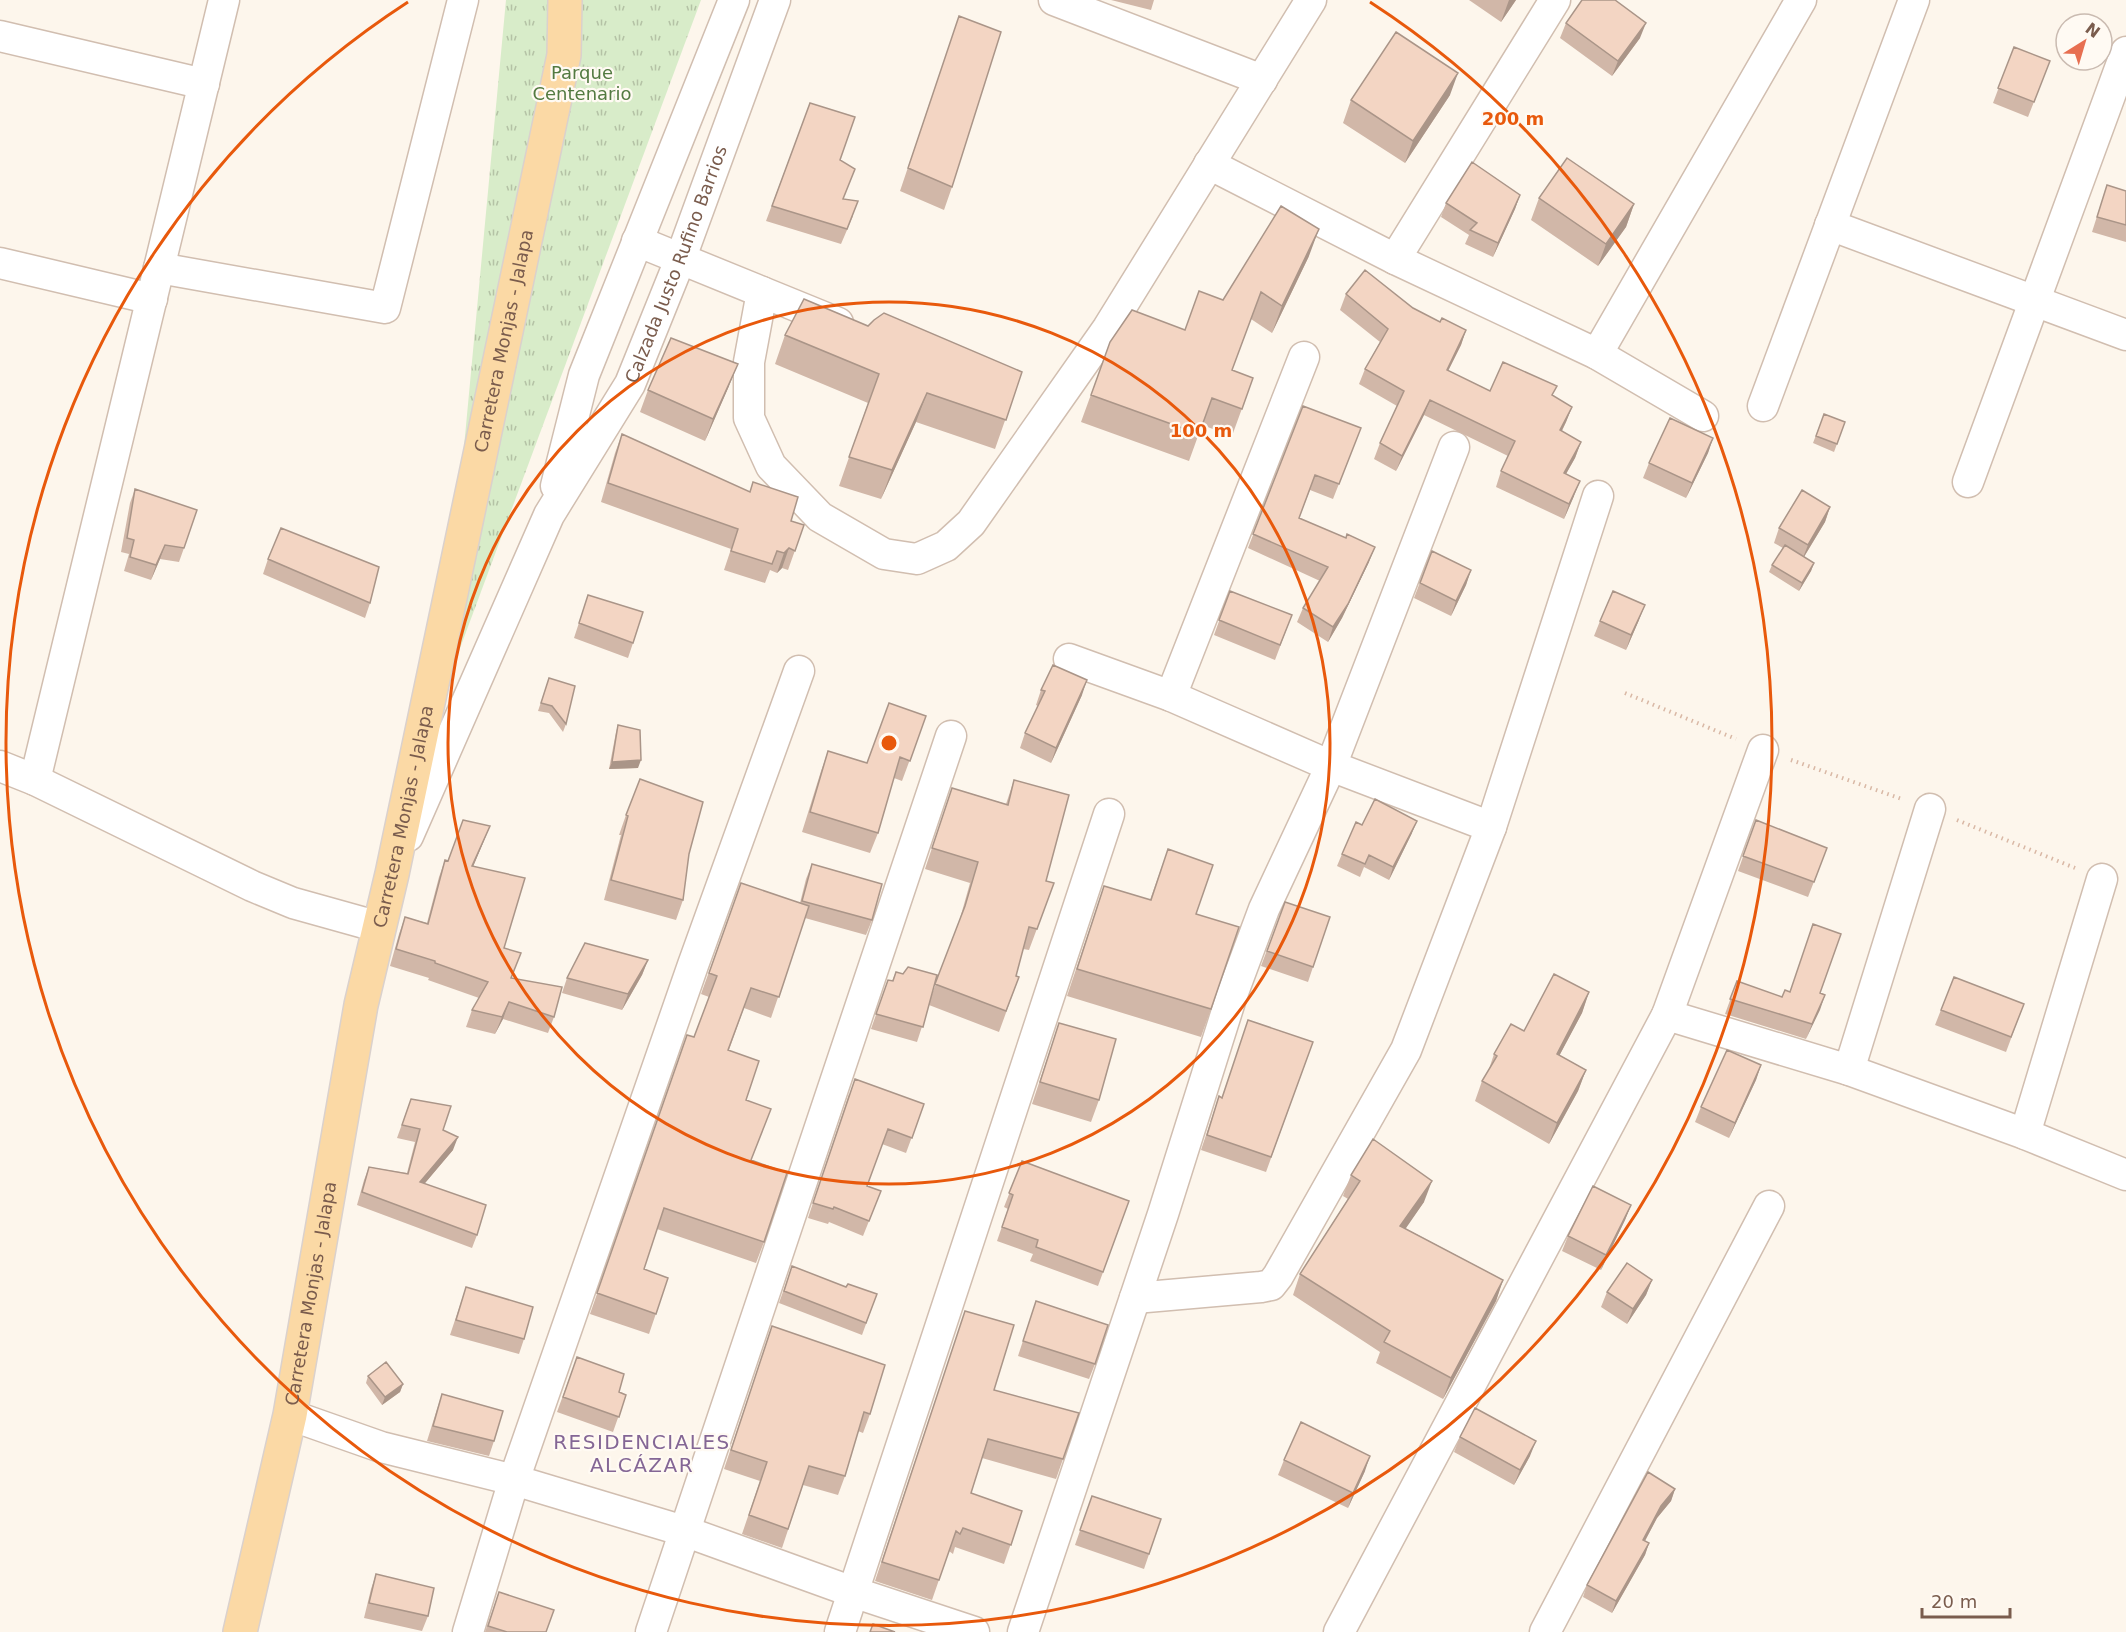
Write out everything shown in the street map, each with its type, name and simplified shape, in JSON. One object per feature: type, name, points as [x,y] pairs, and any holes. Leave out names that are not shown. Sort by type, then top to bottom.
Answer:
[{"type":"main road","name":"Carretera Monjas - Jalapa","points":[[240,1632],[290,1415],[361,1005],[392,874],[564,55],[565,0]]},
{"type":"street","points":[[35,780],[225,0]]},
{"type":"street","points":[[159,268],[385,308],[463,0]]},
{"type":"street","name":"Calzada Justo Rufino Barrios","points":[[549,515],[584,375],[734,0]]},
{"type":"street","name":"Calzada Justo Rufino Barrios","points":[[392,874],[549,515],[630,384],[680,260],[775,0]]},
{"type":"street","points":[[1054,0],[1087,6],[1262,80]]},
{"type":"street","points":[[762,292],[749,362],[749,418],[771,466],[820,517],[884,554],[916,559],[946,546],[971,523],[1108,328],[1311,0]]},
{"type":"street","points":[[1395,259],[1556,0]]},
{"type":"street","points":[[1597,354],[1801,0]]},
{"type":"street","points":[[1763,406],[1914,0]]},
{"type":"street","points":[[0,36],[204,84]]},
{"type":"street","points":[[1968,482],[2034,301],[2116,107],[2126,52]]},
{"type":"street","points":[[1209,164],[1395,259],[1597,354],[1703,416]]},
{"type":"street","points":[[1830,225],[2126,335]]},
{"type":"street","points":[[638,241],[860,332]]},
{"type":"street","points":[[0,263],[152,298]]},
{"type":"street","points":[[1172,696],[1304,357]]},
{"type":"street","points":[[1023,1632],[1135,1298],[1232,995],[1264,909],[1331,766],[1455,447]]},
{"type":"street","points":[[1135,1298],[1261,1287],[1271,1285],[1278,1275],[1406,1050],[1491,827],[1598,496]]},
{"type":"street","points":[[1069,659],[1172,696],[1331,766],[1491,827]]},
{"type":"street","points":[[468,1632],[514,1480],[693,965],[799,671]]},
{"type":"street","points":[[651,1632],[951,736]]},
{"type":"street","points":[[1339,1632],[1667,1015],[1763,750]]},
{"type":"street","points":[[0,766],[35,780],[252,886],[293,903],[379,927]]},
{"type":"street","points":[[1849,1070],[1930,809]]},
{"type":"street","points":[[840,1632],[1109,814]]},
{"type":"street","points":[[2025,1134],[2102,879]]},
{"type":"street","points":[[1667,1015],[1849,1070],[2025,1134],[2126,1174]]},
{"type":"street","points":[[1545,1632],[1769,1206]]},
{"type":"street","points":[[290,1415],[381,1447],[514,1480],[684,1531],[853,1592],[975,1632]]},
{"type":"path","points":[[1625,693],[1763,750],[1930,809],[2102,879]]},
{"type":"green space","name":"Parque Centenario","points":[[506,0],[701,0],[440,702]]},
{"type":"building","points":[[1582,0],[1615,0],[1646,23],[1618,61],[1566,23]]},
{"type":"building","points":[[959,16],[1001,32],[952,187],[908,168]]},
{"type":"building","points":[[1396,32],[1458,73],[1413,141],[1351,100]]},
{"type":"building","points":[[2014,47],[2050,61],[2034,102],[1998,88]]},
{"type":"building","points":[[810,103],[855,117],[840,160],[855,169],[843,199],[858,201],[847,229],[772,206]]},
{"type":"building","points":[[1567,158],[1634,204],[1606,244],[1539,198]]},
{"type":"building","points":[[1472,162],[1520,195],[1498,243],[1470,230],[1477,223],[1446,203]]},
{"type":"building","points":[[2107,185],[2126,191],[2126,225],[2097,217]]},
{"type":"building","points":[[1281,206],[1319,229],[1282,306],[1261,292],[1232,370],[1253,378],[1242,409],[1212,398],[1199,434],[1091,395],[1110,342],[1132,310],[1185,330],[1199,291],[1223,300]]},
{"type":"building","points":[[1365,270],[1413,308],[1440,322],[1442,318],[1466,330],[1447,370],[1490,391],[1503,362],[1557,386],[1552,395],[1572,407],[1560,430],[1581,442],[1564,473],[1580,481],[1569,504],[1501,471],[1515,441],[1430,400],[1402,456],[1380,443],[1404,391],[1365,369],[1388,329],[1346,294]]},
{"type":"building","points":[[804,299],[868,326],[884,313],[1022,372],[1006,420],[927,393],[892,470],[849,457],[879,374],[785,335]]},
{"type":"building","points":[[671,338],[738,364],[713,419],[648,390]]},
{"type":"building","points":[[1303,406],[1361,428],[1339,484],[1315,475],[1299,518],[1346,538],[1347,534],[1375,547],[1348,604],[1333,627],[1303,608],[1328,567],[1253,534]]},
{"type":"building","points":[[1824,414],[1845,422],[1837,444],[1816,436]]},
{"type":"building","points":[[1670,418],[1713,438],[1692,483],[1649,463]]},
{"type":"building","points":[[622,434],[750,492],[753,482],[798,497],[791,521],[804,525],[795,551],[789,548],[784,553],[777,551],[772,564],[731,551],[738,529],[608,483]]},
{"type":"building","points":[[135,489],[197,510],[184,548],[165,545],[156,565],[130,557],[134,540],[127,538]]},
{"type":"building","points":[[1802,490],[1830,507],[1808,545],[1779,528]]},
{"type":"building","points":[[281,528],[379,567],[370,603],[268,559]]},
{"type":"building","points":[[1785,545],[1814,563],[1802,583],[1772,565]]},
{"type":"building","points":[[1432,551],[1471,570],[1456,601],[1420,583]]},
{"type":"building","points":[[1230,591],[1292,615],[1280,645],[1219,620]]},
{"type":"building","points":[[1613,591],[1645,605],[1631,635],[1600,621]]},
{"type":"building","points":[[588,595],[643,612],[633,643],[579,623]]},
{"type":"building","points":[[1053,665],[1087,680],[1056,748],[1025,733],[1045,691],[1041,690]]},
{"type":"building","points":[[549,678],[575,686],[566,724],[552,706],[541,703]]},
{"type":"building","points":[[889,703],[926,716],[910,761],[900,757],[878,833],[810,812],[828,751],[867,763]]},
{"type":"building","points":[[618,725],[640,730],[641,760],[612,762]]},
{"type":"building","points":[[640,779],[703,802],[689,854],[683,900],[611,880],[628,816],[626,815]]},
{"type":"building","points":[[1014,780],[1069,795],[1046,881],[1054,883],[1037,929],[1029,927],[1016,976],[1019,977],[1006,1011],[935,984],[965,906],[978,862],[932,848],[952,788],[1008,805]]},
{"type":"building","points":[[1375,799],[1417,821],[1393,867],[1369,855],[1365,864],[1342,854],[1356,822],[1362,825]]},
{"type":"building","points":[[463,820],[490,826],[472,866],[525,878],[504,948],[521,953],[511,978],[562,987],[554,1017],[509,1002],[502,1017],[472,1010],[488,982],[435,963],[435,961],[396,949],[405,917],[428,924],[445,860],[448,861]]},
{"type":"building","points":[[1756,820],[1827,848],[1814,882],[1743,856]]},
{"type":"building","points":[[1168,849],[1213,865],[1196,914],[1239,927],[1211,1009],[1077,969],[1104,886],[1151,900]]},
{"type":"building","points":[[812,864],[882,884],[872,920],[802,901]]},
{"type":"building","points":[[741,883],[809,906],[779,997],[751,988],[728,1050],[759,1061],[746,1100],[771,1109],[751,1160],[787,1173],[764,1242],[664,1208],[644,1269],[668,1278],[656,1314],[597,1293],[687,1035],[694,1037],[717,976],[709,973]]},
{"type":"building","points":[[1285,902],[1330,917],[1313,967],[1267,951]]},
{"type":"building","points":[[1813,924],[1841,934],[1820,993],[1825,995],[1812,1024],[1730,999],[1737,981],[1782,997],[1785,990],[1790,992]]},
{"type":"building","points":[[585,943],[648,960],[628,994],[567,978]]},
{"type":"building","points":[[908,967],[937,975],[923,1027],[876,1014],[888,980],[893,981],[896,972],[903,974]]},
{"type":"building","points":[[1554,974],[1589,992],[1557,1054],[1586,1070],[1557,1123],[1482,1081],[1497,1056],[1494,1054],[1511,1024],[1524,1031]]},
{"type":"building","points":[[1954,977],[2024,1004],[2011,1037],[1941,1010]]},
{"type":"building","points":[[1248,1020],[1313,1042],[1271,1157],[1207,1135]]},
{"type":"building","points":[[1059,1023],[1116,1039],[1099,1100],[1040,1082]]},
{"type":"building","points":[[1727,1050],[1761,1065],[1735,1123],[1701,1107]]},
{"type":"building","points":[[855,1079],[924,1104],[912,1138],[888,1129],[867,1186],[881,1191],[869,1221],[834,1207],[833,1209],[813,1203]]},
{"type":"building","points":[[411,1099],[451,1106],[443,1130],[458,1137],[420,1182],[486,1205],[477,1235],[362,1192],[369,1167],[408,1174],[420,1129],[402,1125]]},
{"type":"building","points":[[1373,1139],[1432,1181],[1400,1226],[1503,1280],[1451,1378],[1384,1342],[1390,1331],[1300,1274],[1360,1181],[1351,1175]]},
{"type":"building","points":[[1022,1161],[1129,1201],[1103,1272],[1036,1247],[1038,1240],[1002,1227],[1013,1195],[1009,1193]]},
{"type":"building","points":[[1593,1186],[1631,1205],[1606,1255],[1568,1236]]},
{"type":"building","points":[[1627,1263],[1652,1280],[1633,1309],[1607,1292]]},
{"type":"building","points":[[792,1266],[846,1287],[848,1284],[877,1294],[866,1323],[784,1291]]},
{"type":"building","points":[[466,1287],[533,1307],[524,1339],[456,1320]]},
{"type":"building","points":[[1036,1301],[1108,1325],[1095,1364],[1023,1341]]},
{"type":"building","points":[[965,1311],[1014,1325],[994,1390],[1079,1413],[1063,1459],[988,1439],[971,1493],[1022,1511],[1011,1545],[963,1528],[960,1534],[956,1531],[939,1580],[882,1562]]},
{"type":"building","points":[[772,1326],[885,1365],[870,1414],[864,1412],[845,1476],[809,1466],[788,1529],[749,1515],[767,1462],[731,1450]]},
{"type":"building","points":[[577,1357],[624,1374],[619,1392],[626,1395],[619,1417],[563,1397]]},
{"type":"building","points":[[386,1362],[403,1384],[385,1397],[368,1376]]},
{"type":"building","points":[[442,1394],[503,1411],[494,1441],[433,1426]]},
{"type":"building","points":[[1475,1408],[1536,1441],[1520,1470],[1460,1437]]},
{"type":"building","points":[[1301,1422],[1370,1456],[1353,1493],[1284,1460]]},
{"type":"building","points":[[1648,1472],[1675,1489],[1661,1506],[1643,1540],[1649,1543],[1616,1601],[1587,1585]]},
{"type":"building","points":[[1092,1496],[1161,1519],[1149,1554],[1080,1530]]},
{"type":"building","points":[[376,1574],[434,1588],[428,1616],[369,1603]]},
{"type":"building","points":[[499,1592],[554,1610],[546,1632],[507,1632],[488,1626]]},
{"type":"building","points":[[873,1624],[895,1632],[870,1632]]},
{"type":"district","name":"RESIDENCIALES ALCÁZAR","points":[[642,1454]]}]
